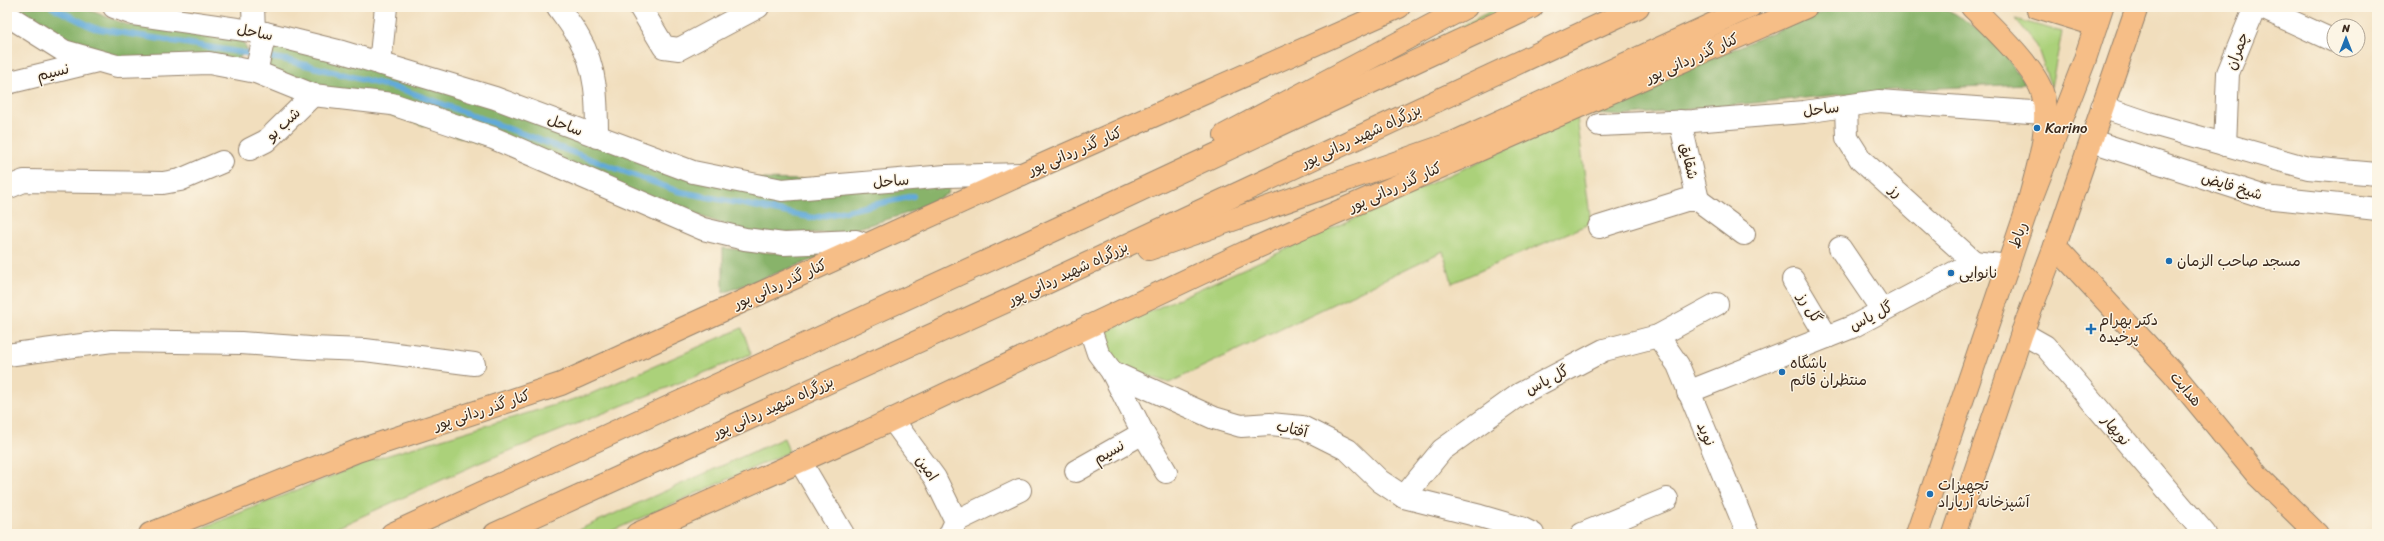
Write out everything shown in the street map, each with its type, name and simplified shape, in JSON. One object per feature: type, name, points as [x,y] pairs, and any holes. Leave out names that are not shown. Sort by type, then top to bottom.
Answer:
[{"type":"main road","name":"کنار گذر ردانی پور","points":[[150,534],[357,452],[561,384],[1022,174],[1399,7]]},
{"type":"main road","points":[[1020,246],[1466,7]]},
{"type":"main road","points":[[392,534],[1020,246],[1532,7]]},
{"type":"main road","name":"بزرگراه شهید ردانی پور","points":[[495,534],[1033,289],[1638,7]]},
{"type":"main road","points":[[1033,289],[1455,142],[1750,7]]},
{"type":"main road","name":"کنار گذر ردانی پور","points":[[637,534],[892,419],[1246,252],[1806,7]]},
{"type":"main road","points":[[1972,7],[2024,62],[2042,94],[2045,130],[2026,212]]},
{"type":"main road","points":[[2037,7],[2099,16],[2127,35]]},
{"type":"main road","points":[[1954,534],[2022,333],[2055,246],[2137,7]]},
{"type":"main road","name":"رباط","points":[[1917,534],[2026,212],[2099,16]]},
{"type":"main road","name":"هدایت","points":[[2055,246],[2174,373],[2258,476],[2317,534]]},
{"type":"main road","points":[[506,534],[565,502]]},
{"type":"street","name":"ساحل","points":[[114,7],[133,14],[260,32],[380,64],[495,98],[693,172],[782,190],[946,176],[1022,174]]},
{"type":"street","points":[[253,7],[260,32],[256,72]]},
{"type":"street","points":[[380,64],[386,7]]},
{"type":"street","points":[[558,7],[580,38],[590,62],[597,95],[597,137]]},
{"type":"street","points":[[640,7],[664,47],[679,48],[758,7]]},
{"type":"street","name":"چمران","points":[[2225,145],[2228,72],[2255,7]]},
{"type":"street","points":[[2260,7],[2326,37]]},
{"type":"street","points":[[7,15],[64,51],[117,66],[209,63],[256,72],[313,95],[392,104],[493,138],[703,229],[745,239],[784,244],[856,241],[867,245]]},
{"type":"street","name":"نسیم","points":[[7,83],[98,61]]},
{"type":"street","name":"شب بو","points":[[250,149],[266,141],[313,95]]},
{"type":"street","name":"ساحل","points":[[1599,125],[1680,122],[1804,112],[1879,101],[2044,113]]},
{"type":"street","name":"رز","points":[[1846,106],[1847,138],[1861,160],[1974,262]]},
{"type":"street","points":[[2102,107],[2225,145],[2308,168],[2377,174]]},
{"type":"street","name":"شقایق","points":[[1680,122],[1698,200]]},
{"type":"street","name":"شیخ فایض","points":[[2092,141],[2265,197],[2377,209]]},
{"type":"street","points":[[7,188],[24,181],[163,183],[180,180],[222,162]]},
{"type":"street","points":[[1599,227],[1686,200],[1698,200],[1744,234]]},
{"type":"street","points":[[1840,248],[1882,310]]},
{"type":"street","points":[[1974,262],[2008,266]]},
{"type":"street","name":"گل یاس","points":[[1688,392],[1852,327],[1974,262]]},
{"type":"street","name":"گل رز","points":[[1793,280],[1827,337]]},
{"type":"street","name":"گل یاس","points":[[1404,496],[1442,450],[1520,394],[1604,350],[1658,336],[1717,304]]},
{"type":"street","name":"آفتاب","points":[[1089,326],[1098,353],[1112,372],[1214,418],[1240,426],[1270,424],[1302,428],[1348,450],[1380,481],[1404,496],[1521,528],[1533,534]]},
{"type":"street","name":"نوبهار","points":[[2022,333],[2045,346],[2205,534]]},
{"type":"street","name":"نوید","points":[[1658,336],[1678,365],[1748,534]]},
{"type":"street","points":[[7,355],[112,341],[241,343],[365,350],[474,364]]},
{"type":"street","name":"نسیم","points":[[1112,372],[1143,433],[1166,472]]},
{"type":"street","name":"امین","points":[[892,419],[935,478],[953,528],[1020,490]]},
{"type":"street","name":"نسیم","points":[[1076,471],[1143,433]]},
{"type":"street","points":[[800,461],[843,534]]},
{"type":"street","points":[[1582,534],[1667,499]]},
{"type":"green space","points":[[10,7],[81,7],[128,25],[241,40],[247,49],[237,61],[127,58],[96,51],[81,45],[52,31]]},
{"type":"green space","points":[[1499,7],[1508,7],[1400,57]]},
{"type":"green space","points":[[1837,7],[1934,7],[1954,13],[1997,42],[2025,84],[1876,91],[1621,116],[1585,113],[1778,30]]},
{"type":"green space","points":[[2015,19],[2062,32],[2051,87],[2037,46]]},
{"type":"green space","points":[[272,40],[427,81],[688,177],[950,184],[948,194],[905,214],[842,233],[749,233],[613,186],[315,91],[264,70]]},
{"type":"green space","points":[[1577,117],[1591,223],[1452,283],[1443,251],[1169,383],[1116,364],[1103,345],[1109,330]]},
{"type":"green space","points":[[723,248],[771,253],[834,252],[723,293]]},
{"type":"green space","points":[[742,328],[751,354],[479,463],[323,534],[187,534],[372,460],[588,395]]},
{"type":"green space","points":[[784,438],[789,452],[605,534],[569,534]]},
{"type":"waterway","points":[[52,7],[94,28],[286,60],[404,90],[677,191],[814,218],[913,196]]},
{"type":"place","name":"Karino","points":[[2037,128]]},
{"type":"place","name":"مسجد صاحب الزمان","points":[[2169,261]]},
{"type":"place","name":"نانوایی","points":[[1951,273]]},
{"type":"place","name":"دکتر بهرام پرخیده","points":[[2091,329]]},
{"type":"place","name":"باشگاه منتظران قائم","points":[[1782,372]]},
{"type":"place","name":"تجهیزات آشپزخانه آریاراد","points":[[1930,494]]}]
